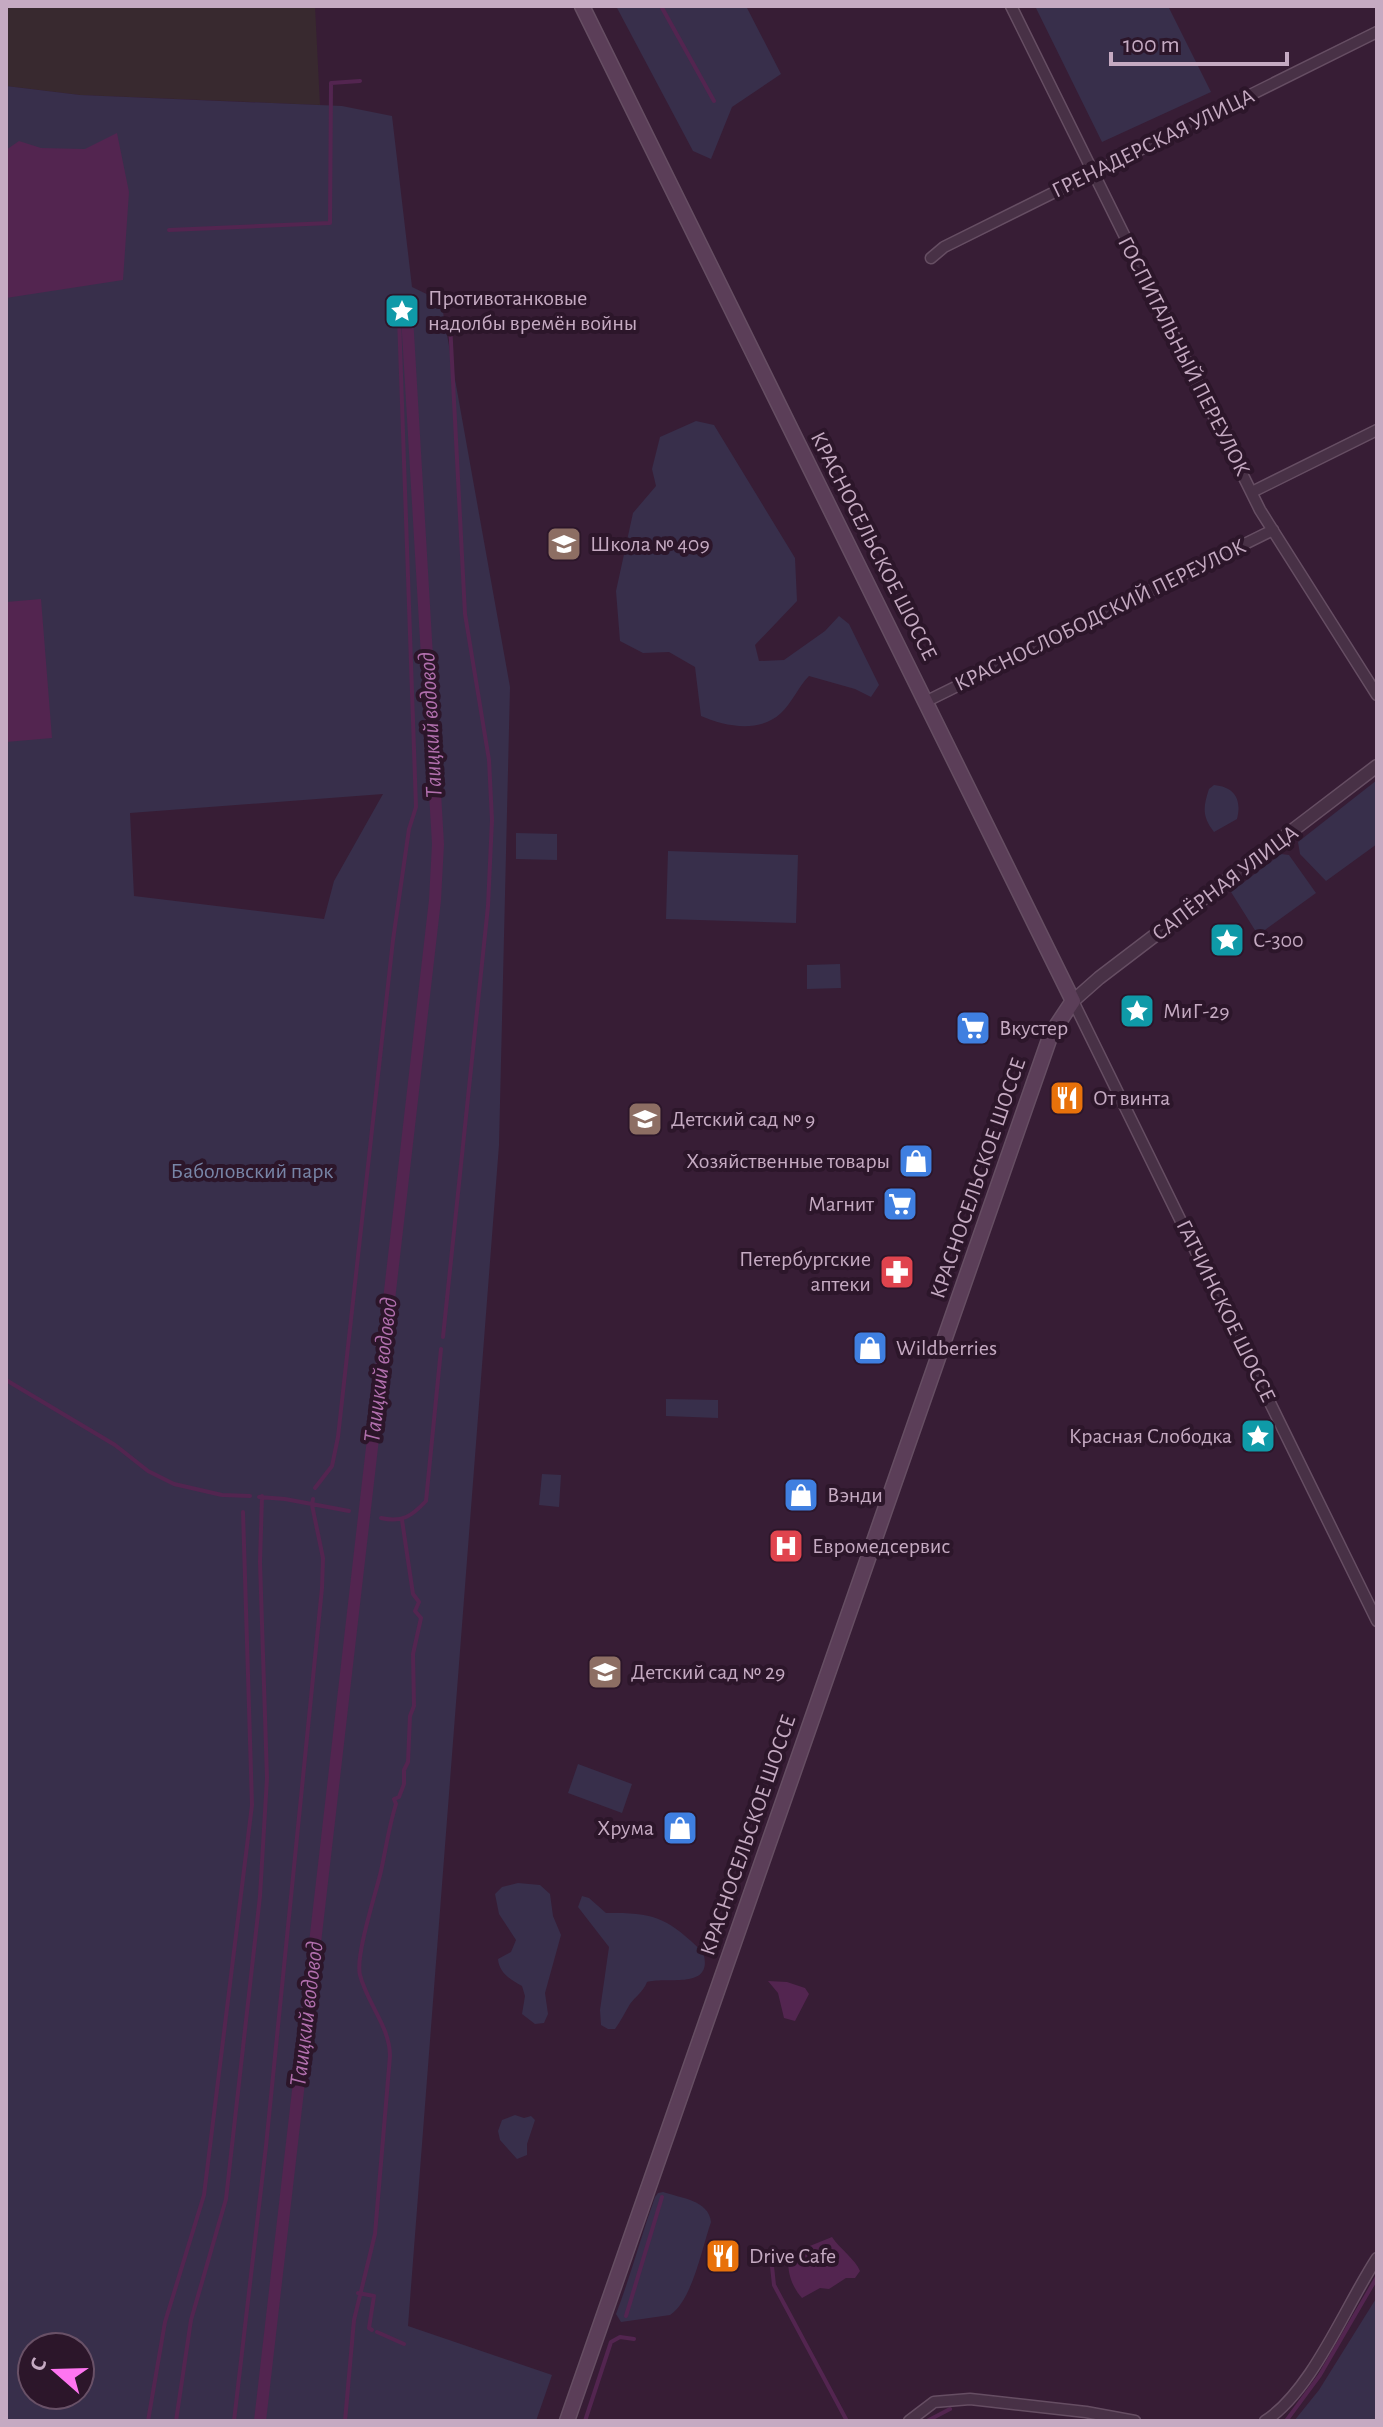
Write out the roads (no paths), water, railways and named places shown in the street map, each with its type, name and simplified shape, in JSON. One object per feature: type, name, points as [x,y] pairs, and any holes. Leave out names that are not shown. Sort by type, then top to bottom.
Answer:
[{"type":"main road","name":"КРАСНОСЕЛЬСКОЕ ШОССЕ","points":[[567,2421],[1051,1034],[1073,1001],[582,6]]},
{"type":"street","name":"ГОСПИТАЛЬНЫЙ ПЕРЕУЛОК","points":[[1011,6],[1252,492],[1377,695]]},
{"type":"street","name":"ГРЕНАДЕРСКАЯ УЛИЦА","points":[[931,258],[944,247],[1377,32]]},
{"type":"street","points":[[1252,492],[1377,430]]},
{"type":"street","name":"КРАСНОСЛОБОДСКИЙ ПЕРЕУЛОК","points":[[927,701],[1273,530]]},
{"type":"street","name":"САПЁРНАЯ УЛИЦА","points":[[1073,1001],[1377,766]]},
{"type":"street","name":"ГАТЧИНСКОЕ ШОССЕ","points":[[1073,1001],[1377,1621]]},
{"type":"street","points":[[1265,2421],[1281,2411],[1301,2387],[1377,2258]]},
{"type":"street","points":[[909,2421],[934,2402],[970,2399],[1086,2412],[1135,2421]]},
{"type":"waterway","points":[[661,6],[714,101]]},
{"type":"waterway","points":[[169,230],[330,223],[331,83],[360,81]]},
{"type":"waterway","name":"Таицкий водовод","points":[[260,2421],[435,900],[438,844],[407,316]]},
{"type":"waterway","points":[[315,1488],[332,1466],[338,1437],[393,940],[409,829],[416,807],[399,317]]},
{"type":"waterway","points":[[443,1337],[488,906],[492,820],[489,760],[465,614],[450,323]]},
{"type":"waterway","points":[[381,1518],[395,1520],[406,1517],[426,1501],[441,1349]]},
{"type":"waterway","points":[[6,1380],[115,1445],[148,1471],[174,1484],[222,1495],[250,1496]]},
{"type":"waterway","points":[[176,2421],[191,2320],[226,2199],[260,1896],[267,1778],[260,1562],[262,1496]]},
{"type":"waterway","points":[[259,1497],[349,1511]]},
{"type":"waterway","points":[[234,2421],[266,2146],[322,1588],[323,1558],[313,1499]]},
{"type":"waterway","points":[[148,2421],[165,2322],[204,2195],[252,1805],[243,1512]]},
{"type":"waterway","points":[[345,2421],[354,2320],[375,2234],[390,2056],[386,2035],[363,1985],[359,1966],[396,1804],[394,1799],[399,1797],[404,1784],[404,1770],[408,1762],[410,1716],[414,1706],[413,1654],[421,1618],[415,1611],[419,1602],[413,1594],[402,1520]]},
{"type":"waterway","points":[[626,2316],[662,2197]]},
{"type":"waterway","points":[[787,2261],[786,2251],[771,2257],[774,2285],[847,2421]]},
{"type":"waterway","points":[[1286,2421],[1320,2375],[1377,2277]]},
{"type":"waterway","points":[[358,2293],[374,2296],[369,2328],[372,2330]]},
{"type":"waterway","points":[[377,2332],[404,2344]]},
{"type":"waterway","points":[[585,2421],[611,2342],[620,2337],[634,2339]]},
{"type":"waterway","points":[[927,2421],[950,2409]]},
{"type":"place","name":"Противотанковые надолбы времён войны","points":[[402,311]]},
{"type":"place","name":"Школа № 409","points":[[564,544]]},
{"type":"place","name":"С-300","points":[[1227,940]]},
{"type":"place","name":"МиГ-29","points":[[1137,1011]]},
{"type":"place","name":"Вкустер","points":[[973,1028]]},
{"type":"place","name":"От винта","points":[[1067,1098]]},
{"type":"place","name":"Детский сад № 9","points":[[645,1119]]},
{"type":"place","name":"Хозяйственные товары","points":[[916,1161]]},
{"type":"place","name":"Магнит","points":[[900,1204]]},
{"type":"place","name":"Петербургские аптеки","points":[[897,1272]]},
{"type":"place","name":"Wildberries","points":[[870,1348]]},
{"type":"place","name":"Красная Слободка","points":[[1258,1436]]},
{"type":"place","name":"Вэнди","points":[[801,1495]]},
{"type":"place","name":"Евромедсервис","points":[[786,1546]]},
{"type":"place","name":"Детский сад № 29","points":[[605,1672]]},
{"type":"place","name":"Хрума","points":[[680,1828]]},
{"type":"place","name":"Drive Cafe","points":[[723,2256]]},
{"type":"park label","name":"Баболовский парк","points":[[252,1171]]}]
